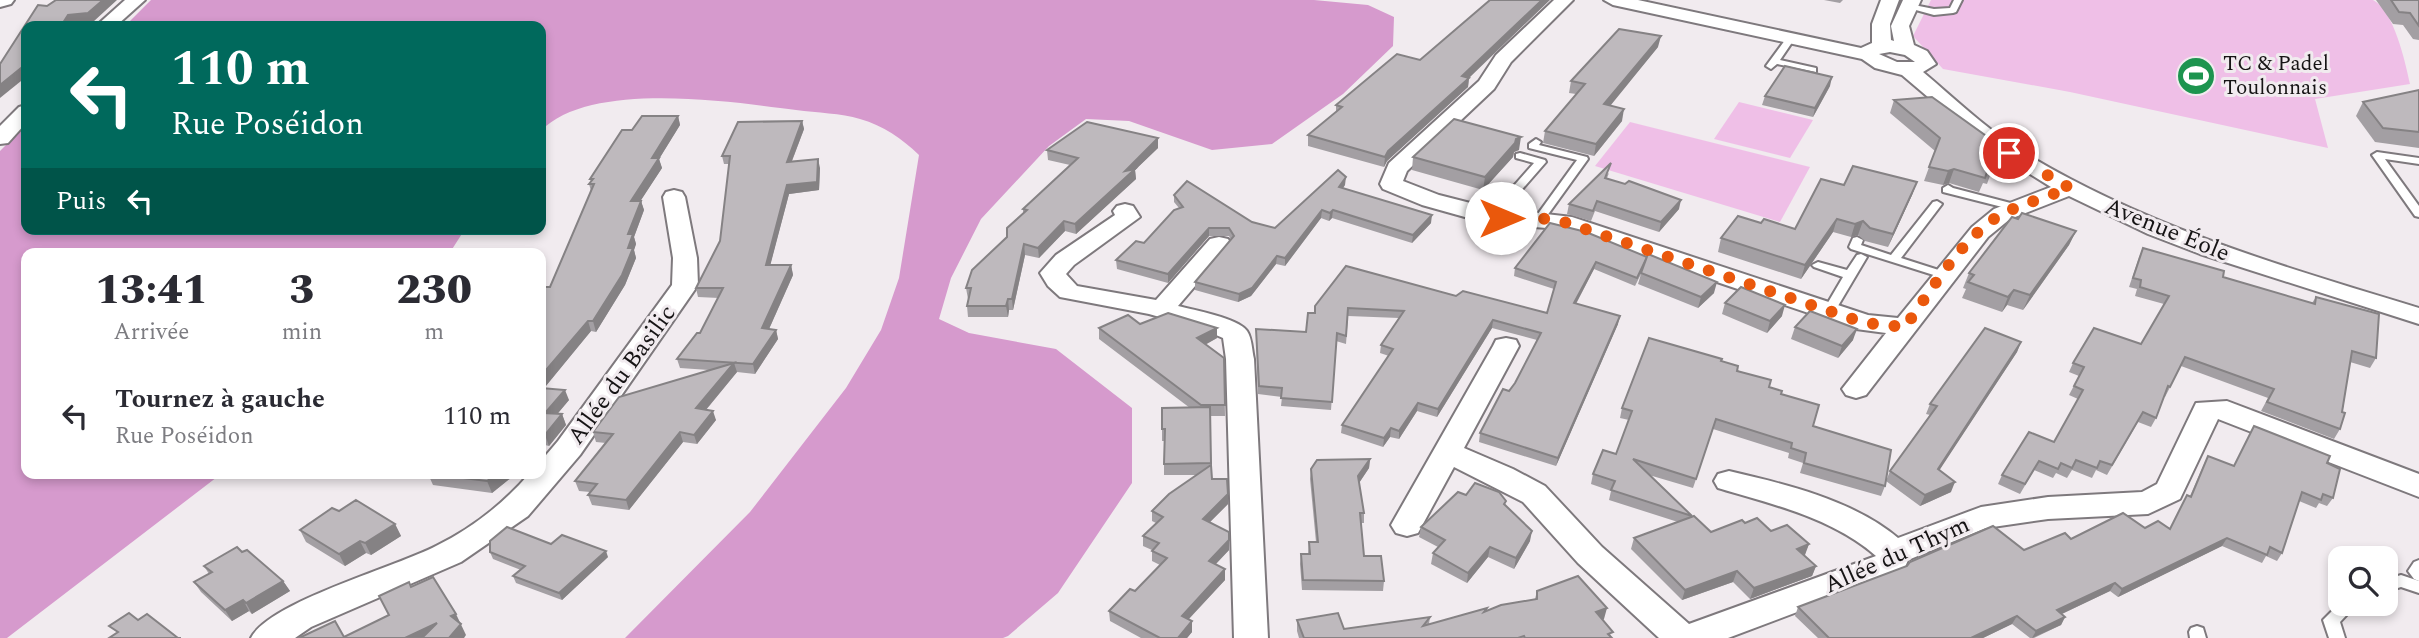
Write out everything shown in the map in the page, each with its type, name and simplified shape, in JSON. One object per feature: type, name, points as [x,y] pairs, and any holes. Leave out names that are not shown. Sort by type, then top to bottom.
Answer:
[{"type":"street","points":[[0,2],[5,0]]},
{"type":"street","points":[[111,21],[136,0]]},
{"type":"street","points":[[1564,0],[1503,59],[1487,85],[1397,168],[1391,184],[1409,192],[1493,216],[1564,222],[1865,323],[1905,327]]},
{"type":"street","points":[[1614,0],[1791,38],[1875,50]]},
{"type":"street","points":[[1890,0],[1875,50],[1879,63],[1906,59],[1900,39],[1900,26],[1910,4]]},
{"type":"street","name":"Avenue Éole","points":[[1906,59],[1985,136],[2026,164],[2070,188],[2126,215],[2193,242],[2419,316]]},
{"type":"street","points":[[0,138],[21,116]]},
{"type":"street","points":[[1856,389],[1980,232],[2002,214],[2070,188]]},
{"type":"street","name":"Allée du Basilic","points":[[546,475],[569,448],[685,285],[685,258],[674,197]]},
{"type":"street","points":[[1125,211],[1128,217],[1065,260],[1054,273],[1069,292],[1162,309],[1211,323],[1236,334],[1240,359],[1251,638]]},
{"type":"street","points":[[1162,309],[1219,244]]},
{"type":"street","points":[[1407,525],[1506,346]]},
{"type":"street","name":"Allée du Thym","points":[[1690,638],[1891,563],[1894,553],[1981,518],[2048,508],[2148,503],[2169,491],[2201,428],[2206,410],[2227,410],[2419,486]]},
{"type":"street","points":[[1449,453],[1502,476],[1534,494],[1590,555],[1682,638]]},
{"type":"street","name":"Allée du Basilic","points":[[268,638],[299,618],[450,554],[517,508],[542,479]]},
{"type":"street","points":[[1728,481],[1768,490],[1833,517],[1881,539],[1894,553]]},
{"type":"lane","points":[[1910,4],[1945,12],[1953,10],[1958,0]]},
{"type":"lane","points":[[1791,38],[1773,63],[1813,70]]},
{"type":"lane","points":[[1536,142],[1533,146],[1583,159],[1540,218]]},
{"type":"lane","points":[[2419,161],[2377,155],[2419,214]]},
{"type":"lane","points":[[1493,216],[1541,162],[1520,156]]},
{"type":"lane","points":[[1948,188],[1947,190],[2018,208]]},
{"type":"lane","points":[[1894,259],[1937,204]]},
{"type":"lane","points":[[1857,240],[1855,247],[1944,275]]},
{"type":"lane","points":[[1829,311],[1861,257]]},
{"type":"lane","points":[[1818,265],[1850,275]]},
{"type":"lane","points":[[2419,566],[2416,570],[2419,575]]},
{"type":"lane","points":[[2398,582],[2419,587]]},
{"type":"lane","points":[[2336,616],[2331,620],[2337,638]]},
{"type":"shaded area","points":[[151,0],[1314,0],[1368,5],[1394,17],[1393,46],[1343,94],[1272,144],[1212,150],[1129,121],[1086,119],[1049,146],[981,219],[951,278],[939,319],[969,333],[1056,349],[1132,408],[1132,483],[1058,593],[1003,638],[625,638],[750,512],[846,388],[881,330],[899,278],[919,155],[899,138],[869,122],[837,114],[663,98],[593,105],[563,115],[546,127],[546,21],[130,21]]},
{"type":"shaded area","name":"TC & Padel Toulonnais","points":[[1931,0],[2373,0],[2393,25],[2410,84],[2315,99],[2328,148],[2070,92],[1943,69],[1913,36]]},
{"type":"shaded area","points":[[1739,102],[1813,120],[1790,158],[1714,139]]},
{"type":"shaded area","points":[[1630,122],[1810,167],[1780,222],[1595,166]]},
{"type":"shaded area","points":[[21,130],[21,235],[461,235],[453,248],[21,248],[21,479],[214,479],[7,638],[0,638],[0,151]]},
{"type":"building","points":[[56,0],[103,0],[88,13],[68,15],[64,21],[28,21],[38,5],[47,6]]},
{"type":"building","points":[[1490,0],[1542,0],[1462,76],[1469,78],[1388,151],[1385,157],[1308,135],[1342,107],[1336,105],[1397,54],[1420,60]]},
{"type":"building","points":[[2391,0],[2419,0],[2419,26],[2410,13],[2399,12]]},
{"type":"building","points":[[1619,29],[1661,36],[1604,104],[1624,109],[1596,144],[1545,131],[1585,84],[1571,81]]},
{"type":"building","points":[[21,31],[21,68],[0,85],[0,64]]},
{"type":"building","points":[[1785,66],[1832,77],[1815,108],[1765,96]]},
{"type":"building","points":[[2419,90],[2419,132],[2383,128],[2363,102]]},
{"type":"building","points":[[1932,97],[1996,143],[1995,147],[1999,150],[1992,170],[1988,169],[1985,178],[1954,169],[1948,171],[1929,167],[1940,138],[1894,100]]},
{"type":"building","points":[[642,116],[678,116],[652,158],[659,158],[631,201],[641,201],[628,234],[633,234],[628,248],[633,248],[622,275],[593,321],[588,321],[546,370],[546,287],[550,287],[594,184],[589,184],[593,179],[590,179],[622,130],[632,130]]},
{"type":"building","points":[[1454,119],[1521,137],[1516,139],[1485,177],[1413,157]]},
{"type":"building","points":[[802,121],[787,162],[818,159],[817,182],[787,185],[766,265],[791,265],[762,328],[776,330],[753,364],[677,359],[697,333],[700,333],[723,288],[696,288],[720,241],[730,156],[722,156],[738,122]]},
{"type":"building","points":[[1087,122],[1158,138],[1125,171],[1135,169],[1075,224],[1064,221],[1038,248],[1024,244],[1012,299],[1008,299],[1006,306],[967,306],[971,288],[966,288],[972,270],[1007,237],[1007,228],[1027,210],[1023,209],[1078,158],[1047,150]]},
{"type":"building","points":[[1611,163],[1605,178],[1625,184],[1629,181],[1681,200],[1661,222],[1597,201],[1593,211],[1569,204]]},
{"type":"building","points":[[1853,166],[1917,182],[1893,234],[1870,228],[1863,221],[1855,224],[1837,219],[1805,265],[1721,238],[1738,216],[1761,223],[1764,219],[1795,229],[1821,179],[1844,185]]},
{"type":"building","points":[[1338,170],[1346,177],[1339,187],[1432,215],[1413,235],[1333,210],[1330,213],[1322,210],[1285,258],[1277,256],[1252,288],[1239,294],[1195,282],[1234,236],[1229,228],[1209,228],[1168,274],[1116,260],[1136,241],[1144,243],[1174,210],[1183,207],[1174,195],[1187,181],[1252,222],[1275,228]]},
{"type":"building","points":[[2022,213],[2076,231],[2030,295],[2014,290],[2008,297],[1968,282],[1974,275],[1969,273],[2012,217],[2018,219]]},
{"type":"building","points":[[1550,223],[1586,232],[1647,257],[1637,278],[1596,262],[1574,303],[1620,316],[1558,458],[1480,433],[1503,389],[1509,391],[1515,383],[1541,333],[1493,320],[1438,409],[1418,403],[1399,431],[1391,428],[1384,438],[1342,425],[1393,349],[1381,345],[1404,311],[1348,308],[1346,336],[1337,333],[1332,402],[1281,398],[1282,388],[1259,386],[1256,329],[1306,332],[1308,313],[1315,313],[1315,306],[1346,266],[1456,296],[1463,291],[1547,313],[1556,282],[1515,268]]},
{"type":"building","points":[[2143,248],[2224,271],[2223,277],[2315,304],[2316,297],[2379,314],[2376,358],[2352,351],[2342,412],[2345,413],[2340,429],[2267,402],[2274,389],[2185,357],[2170,387],[2168,386],[2156,418],[2143,412],[2112,465],[2100,461],[2097,468],[2076,460],[2072,468],[2061,463],[2058,469],[2039,461],[2025,484],[2002,475],[2029,432],[2054,442],[2083,390],[2074,386],[2084,367],[2073,363],[2094,328],[2141,344],[2169,296],[2140,287],[2141,280],[2133,278]]},
{"type":"building","points":[[1648,254],[1717,282],[1701,297],[1641,273]]},
{"type":"building","points":[[1741,287],[1785,305],[1770,321],[1725,303]]},
{"type":"building","points":[[1810,311],[1857,329],[1842,346],[1795,327]]},
{"type":"building","points":[[1168,313],[1217,328],[1197,338],[1224,358],[1225,405],[1201,405],[1099,328],[1128,315],[1140,324]]},
{"type":"building","points":[[1985,328],[2021,342],[1938,469],[1955,482],[1925,495],[1890,471],[1937,406],[1930,404]]},
{"type":"building","points":[[1649,338],[1722,359],[1721,361],[1738,366],[1737,371],[1771,380],[1769,387],[1782,391],[1781,394],[1819,405],[1813,426],[1891,450],[1885,486],[1804,463],[1806,453],[1791,448],[1792,443],[1716,419],[1696,479],[1633,459],[1692,516],[1611,490],[1615,481],[1593,474],[1603,450],[1616,454],[1632,411],[1622,408]]},
{"type":"building","points":[[734,363],[696,408],[713,411],[694,435],[680,432],[626,500],[588,495],[597,484],[575,481],[613,434],[593,432],[619,397]]},
{"type":"building","points":[[546,388],[565,390],[546,412]]},
{"type":"building","points":[[1210,407],[1211,463],[1164,464],[1165,429],[1162,429],[1162,408]]},
{"type":"building","points":[[546,413],[562,414],[546,434]]},
{"type":"building","points":[[2254,426],[2330,456],[2327,463],[2340,469],[2333,498],[2323,494],[2321,500],[2302,492],[2282,553],[2270,547],[2267,555],[2227,538],[2122,589],[2115,583],[2057,610],[2065,617],[2036,631],[2017,616],[1971,638],[1829,638],[1798,607],[1907,566],[1910,562],[1993,526],[2024,550],[2065,533],[2071,539],[2123,513],[2145,528],[2158,521],[2170,529],[2187,495],[2191,497],[2208,456],[2234,466]]},
{"type":"building","points":[[1370,459],[1358,476],[1364,513],[1360,513],[1364,556],[1381,556],[1384,581],[1303,580],[1301,554],[1310,554],[1309,542],[1318,542],[1311,469],[1317,460]]},
{"type":"building","points":[[1211,465],[1212,479],[1227,479],[1228,494],[1203,519],[1229,532],[1229,540],[1209,561],[1225,569],[1182,616],[1192,621],[1178,638],[1160,638],[1109,611],[1130,589],[1135,591],[1167,558],[1152,551],[1159,543],[1143,536],[1163,517],[1152,511],[1169,494]]},
{"type":"building","points":[[1475,483],[1499,492],[1506,501],[1504,504],[1532,531],[1516,558],[1490,547],[1468,573],[1433,553],[1445,540],[1421,527],[1458,492],[1466,495]]},
{"type":"building","points":[[356,500],[395,524],[365,543],[360,541],[339,554],[300,530],[332,508],[339,511]]},
{"type":"building","points":[[1694,516],[1711,532],[1742,520],[1745,523],[1757,518],[1771,531],[1787,525],[1809,544],[1797,549],[1816,566],[1754,588],[1737,571],[1685,590],[1634,538]]},
{"type":"building","points":[[507,527],[551,544],[562,535],[606,551],[559,593],[513,576],[525,566],[490,552],[490,541]]},
{"type":"building","points":[[237,547],[242,552],[247,550],[283,581],[246,603],[243,600],[225,610],[194,582],[212,572],[204,566]]},
{"type":"building","points":[[1578,576],[1607,608],[1596,612],[1613,632],[1608,634],[1612,638],[1304,638],[1297,620],[1338,613],[1344,629],[1430,617],[1423,626],[1487,608],[1484,612],[1501,605],[1537,599],[1537,591]]},
{"type":"building","points":[[433,577],[456,614],[451,616],[461,624],[449,638],[422,638],[437,623],[405,638],[299,638],[335,621],[344,637],[389,615],[379,596],[409,582],[411,587]]},
{"type":"building","points":[[129,613],[138,620],[147,614],[178,638],[109,638],[118,632],[109,626]]},
{"type":"place","name":"TC & Padel Toulonnais","points":[[2196,76]]},
{"type":"route","points":[[1501,218],[1540,218],[1564,222],[1865,323],[1905,327],[1980,232],[2002,214],[2070,188],[2009,153]]}]
